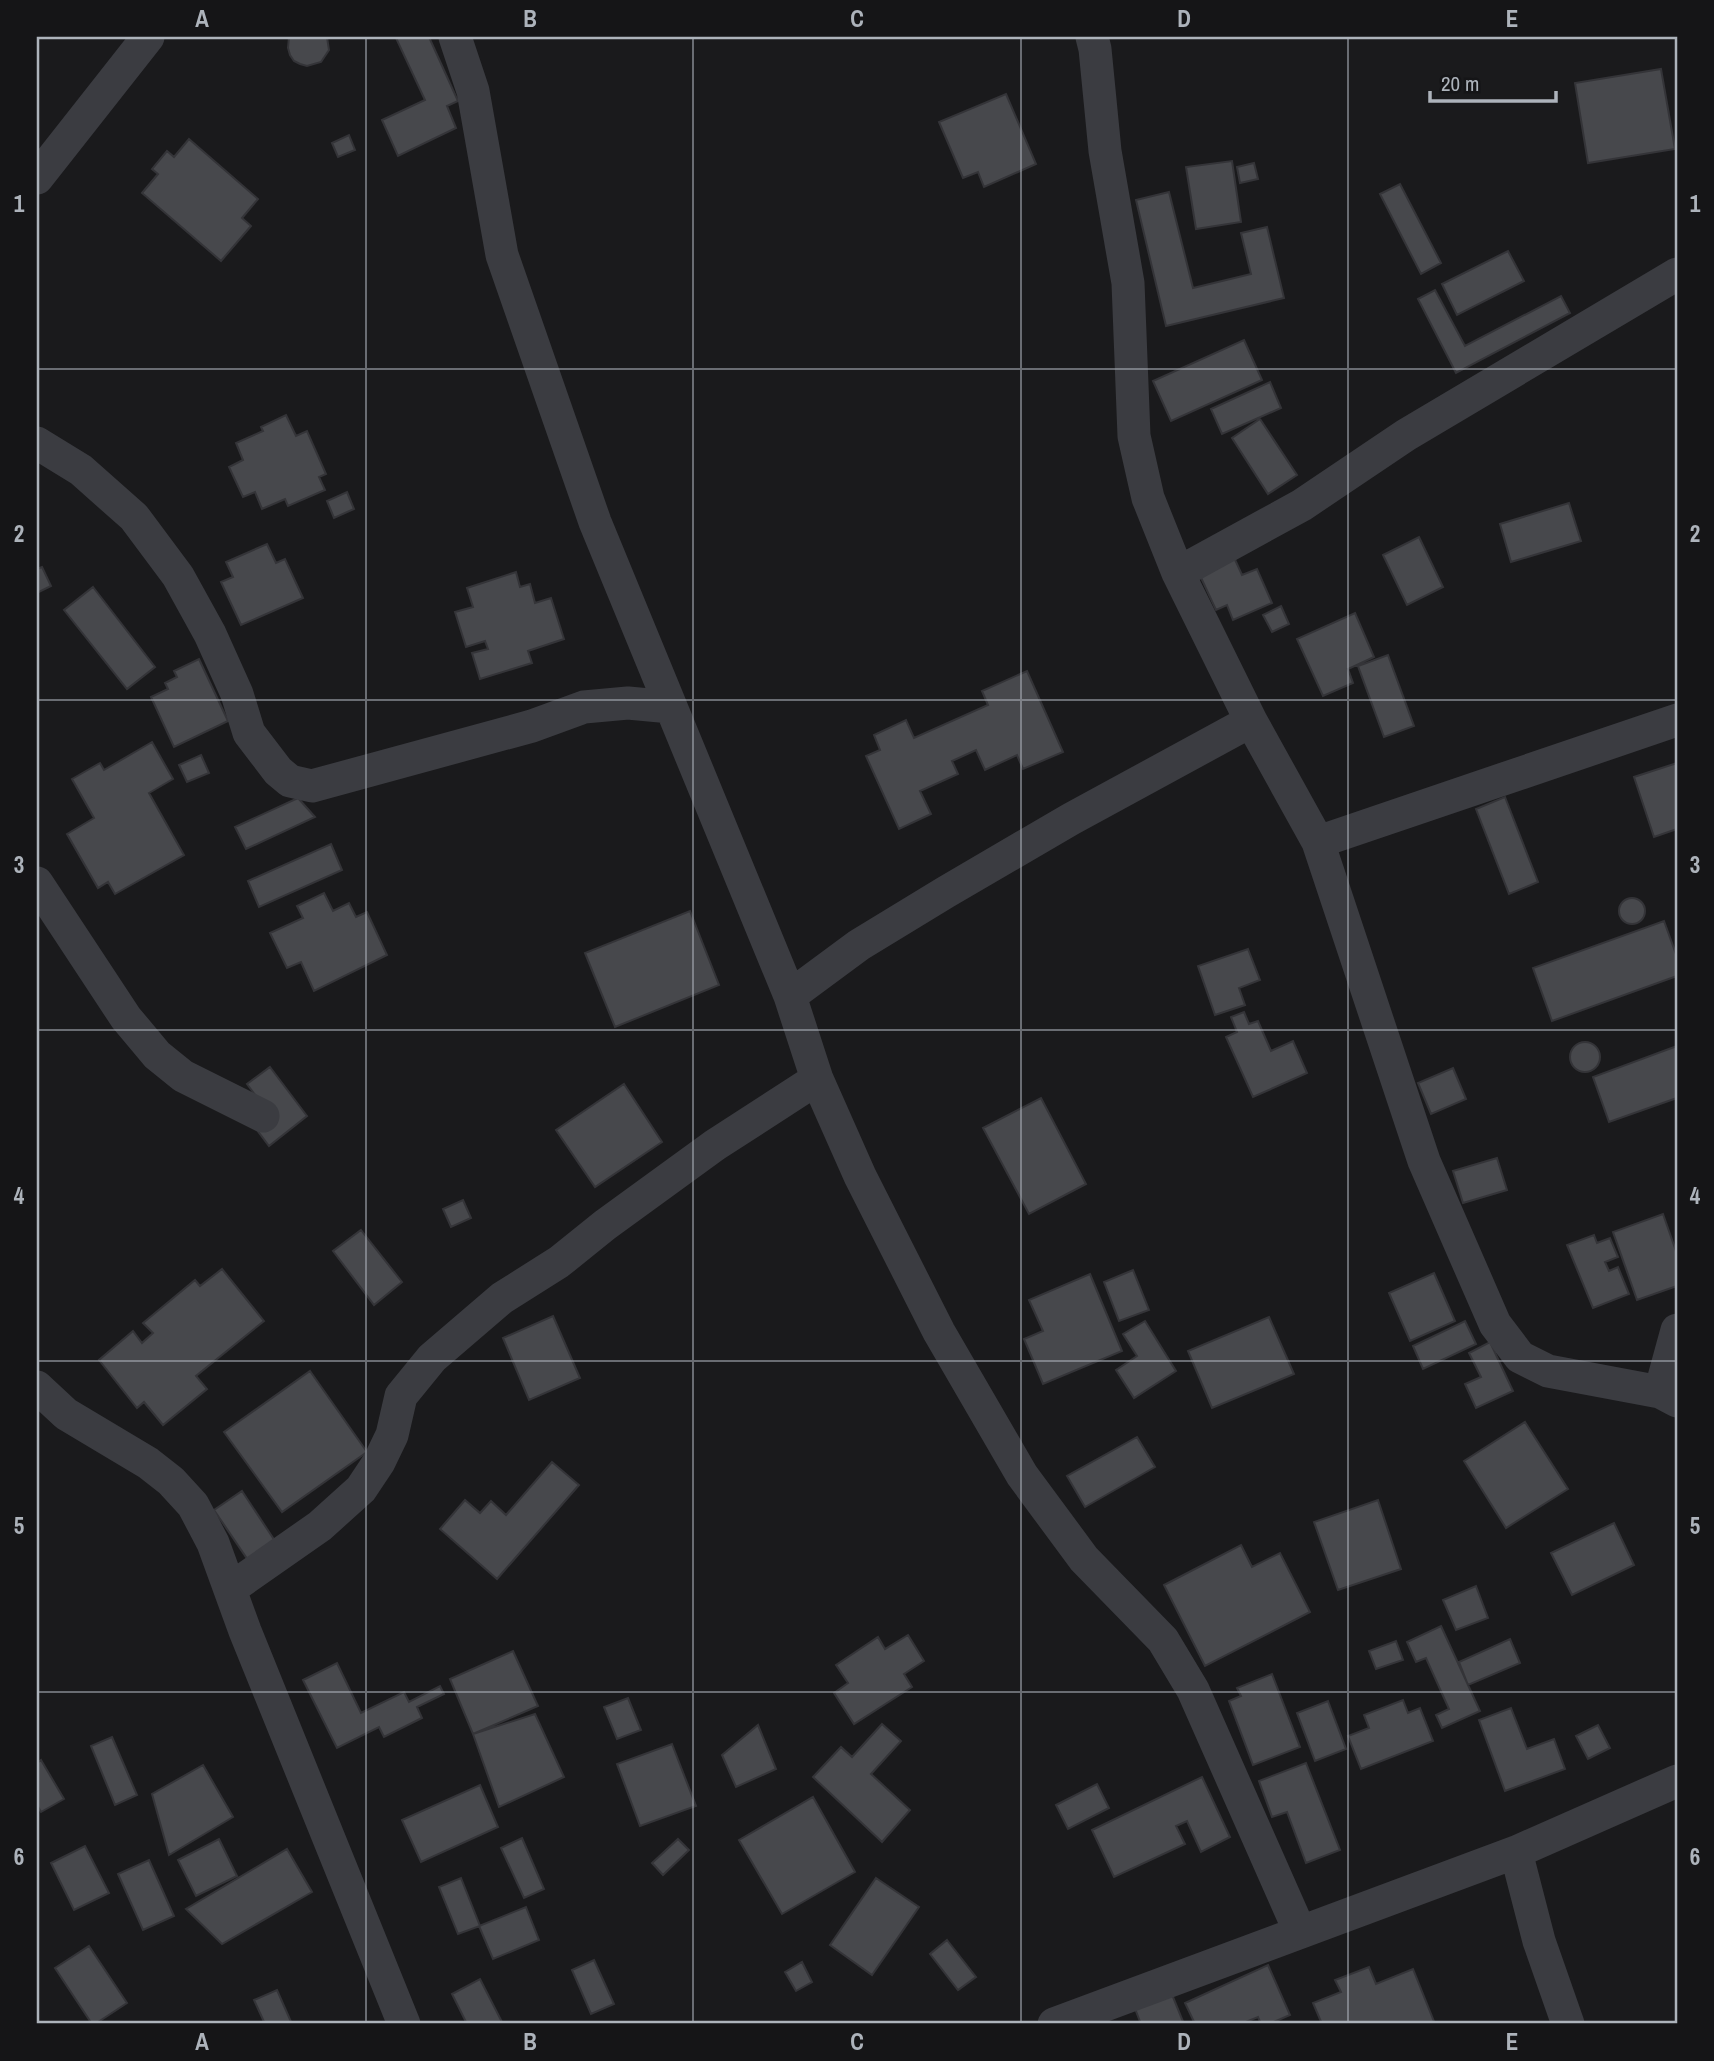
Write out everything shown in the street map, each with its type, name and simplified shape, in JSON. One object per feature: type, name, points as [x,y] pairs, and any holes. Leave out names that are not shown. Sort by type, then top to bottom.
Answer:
[{"type":"street","points":[[37,178],[148,37]]},
{"type":"street","points":[[455,37],[473,91],[502,255],[595,522],[790,996],[817,1079],[860,1176],[939,1332],[1022,1475],[1084,1559],[1163,1640],[1194,1690],[1300,1932]]},
{"type":"street","points":[[1092,37],[1105,151],[1128,283],[1134,436],[1148,498],[1178,573],[1251,721],[1318,842],[1424,1161],[1495,1324],[1520,1357],[1548,1371],[1669,1396],[1677,1330]]},
{"type":"street","points":[[1178,573],[1301,505],[1406,435],[1677,274]]},
{"type":"street","points":[[37,443],[81,470],[141,526],[178,576],[210,634],[237,694],[248,733],[278,771],[290,781],[312,786],[532,726],[584,707],[628,703],[671,707]]},
{"type":"street","points":[[1318,842],[1677,720]]},
{"type":"street","points":[[790,996],[859,945],[946,892],[1071,819],[1251,721]]},
{"type":"street","points":[[37,883],[126,1018],[157,1055],[183,1076],[263,1116]]},
{"type":"street","points":[[230,1589],[320,1526],[361,1489],[379,1462],[392,1435],[401,1396],[432,1358],[502,1298],[559,1262],[715,1145],[817,1079]]},
{"type":"street","points":[[37,1387],[66,1414],[148,1463],[171,1481],[193,1505],[214,1544],[245,1631],[404,2024]]},
{"type":"street","points":[[1054,2024],[1516,1852],[1677,1781]]},
{"type":"street","points":[[1516,1852],[1539,1941],[1569,2024]]},
{"type":"building","points":[[289,37],[327,37],[329,50],[321,62],[307,66],[300,64],[290,55]]},
{"type":"building","points":[[429,37],[458,101],[447,106],[456,128],[398,156],[382,120],[425,100],[396,38]]},
{"type":"building","points":[[1661,69],[1675,149],[1588,163],[1575,83]]},
{"type":"building","points":[[1006,94],[1036,164],[984,187],[978,172],[963,178],[939,122]]},
{"type":"building","points":[[349,135],[355,150],[338,157],[332,143]]},
{"type":"building","points":[[189,139],[258,199],[242,218],[251,226],[221,261],[142,193],[158,174],[152,169],[167,151],[174,157]]},
{"type":"building","points":[[1232,161],[1241,222],[1196,229],[1186,167]]},
{"type":"building","points":[[1254,163],[1258,179],[1240,183],[1237,167]]},
{"type":"building","points":[[1400,184],[1441,263],[1421,274],[1380,194]]},
{"type":"building","points":[[1169,192],[1193,288],[1251,274],[1241,233],[1267,227],[1284,298],[1166,326],[1136,200]]},
{"type":"building","points":[[1508,251],[1524,281],[1457,315],[1442,284]]},
{"type":"building","points":[[1435,290],[1465,346],[1561,296],[1570,313],[1456,373],[1418,299]]},
{"type":"building","points":[[1244,340],[1262,380],[1171,421],[1153,381]]},
{"type":"building","points":[[1270,382],[1281,408],[1222,434],[1211,409]]},
{"type":"building","points":[[286,415],[296,436],[307,431],[326,474],[319,477],[325,490],[288,506],[285,499],[262,509],[255,492],[243,497],[229,467],[243,460],[236,443],[263,431],[261,427]]},
{"type":"building","points":[[1260,419],[1297,475],[1268,494],[1232,438]]},
{"type":"building","points":[[347,492],[354,509],[334,518],[327,501]]},
{"type":"building","points":[[1569,503],[1581,541],[1511,562],[1500,524]]},
{"type":"building","points":[[1419,537],[1443,587],[1407,605],[1383,555]]},
{"type":"building","points":[[267,544],[276,563],[285,559],[303,598],[241,625],[221,582],[233,577],[226,562]]},
{"type":"building","points":[[1232,553],[1242,575],[1257,569],[1272,603],[1233,620],[1227,605],[1216,610],[1197,569]]},
{"type":"building","points":[[42,567],[51,586],[37,593],[37,569]]},
{"type":"building","points":[[516,572],[520,587],[530,584],[535,603],[551,598],[564,639],[528,651],[532,663],[480,679],[472,653],[488,649],[485,641],[466,647],[455,612],[473,607],[467,588]]},
{"type":"building","points":[[93,587],[155,667],[127,689],[64,610]]},
{"type":"building","points":[[1281,606],[1289,624],[1272,632],[1263,615]]},
{"type":"building","points":[[1355,613],[1374,657],[1348,669],[1353,683],[1323,696],[1297,639]]},
{"type":"building","points":[[1388,655],[1414,726],[1384,737],[1358,666]]},
{"type":"building","points":[[199,659],[228,721],[174,747],[151,697],[168,689],[165,683],[177,677],[174,671]]},
{"type":"building","points":[[1027,671],[1063,752],[1023,769],[1017,755],[985,770],[976,750],[952,761],[958,774],[920,791],[931,814],[899,829],[866,756],[880,750],[874,735],[906,720],[914,738],[988,705],[982,691]]},
{"type":"building","points":[[152,742],[173,779],[149,793],[184,855],[115,894],[108,882],[98,888],[67,834],[94,818],[72,779],[100,763],[104,770]]},
{"type":"building","points":[[201,755],[209,773],[187,782],[179,765]]},
{"type":"building","points":[[1677,763],[1677,829],[1654,837],[1634,777]]},
{"type":"building","points":[[1505,797],[1538,882],[1509,894],[1476,809]]},
{"type":"building","points":[[298,798],[315,817],[246,849],[235,827]]},
{"type":"building","points":[[331,844],[342,870],[259,907],[248,881]]},
{"type":"building","points":[[324,893],[333,911],[349,903],[356,917],[367,912],[387,955],[314,991],[301,962],[287,968],[270,933],[303,918],[297,906]]},
{"type":"building","points":[[1632,898],[1641,902],[1645,911],[1641,920],[1632,924],[1623,920],[1619,911],[1623,902]]},
{"type":"building","points":[[690,911],[719,985],[615,1027],[585,953]]},
{"type":"building","points":[[1664,921],[1677,957],[1677,976],[1552,1021],[1533,968]]},
{"type":"building","points":[[1248,949],[1260,980],[1239,988],[1245,1005],[1215,1015],[1198,966]]},
{"type":"building","points":[[1244,1012],[1249,1024],[1258,1021],[1271,1051],[1293,1041],[1307,1073],[1253,1097],[1226,1037],[1237,1032],[1231,1017]]},
{"type":"building","points":[[1585,1042],[1596,1046],[1600,1057],[1596,1068],[1585,1072],[1574,1068],[1570,1057],[1574,1046]]},
{"type":"building","points":[[1677,1046],[1677,1098],[1609,1122],[1593,1077]]},
{"type":"building","points":[[270,1067],[307,1116],[269,1146],[254,1126],[270,1115],[247,1084]]},
{"type":"building","points":[[1453,1068],[1466,1099],[1431,1114],[1418,1083]]},
{"type":"building","points":[[624,1084],[662,1142],[595,1187],[556,1130]]},
{"type":"building","points":[[1041,1098],[1086,1184],[1029,1214],[983,1128]]},
{"type":"building","points":[[1497,1158],[1507,1190],[1463,1203],[1453,1171]]},
{"type":"building","points":[[463,1200],[471,1218],[451,1227],[443,1209]]},
{"type":"building","points":[[1663,1214],[1677,1254],[1677,1286],[1637,1300],[1613,1232]]},
{"type":"building","points":[[361,1230],[402,1282],[374,1305],[333,1251]]},
{"type":"building","points":[[1594,1235],[1597,1243],[1610,1238],[1618,1257],[1605,1262],[1609,1271],[1618,1267],[1629,1294],[1593,1308],[1567,1245]]},
{"type":"building","points":[[222,1269],[264,1321],[196,1376],[207,1389],[163,1425],[144,1402],[137,1408],[99,1360],[133,1331],[142,1343],[153,1333],[143,1323],[195,1280],[200,1286]]},
{"type":"building","points":[[1133,1270],[1149,1310],[1119,1321],[1104,1282]]},
{"type":"building","points":[[1434,1273],[1455,1321],[1410,1341],[1389,1293]]},
{"type":"building","points":[[1090,1274],[1122,1351],[1043,1384],[1024,1339],[1043,1331],[1029,1300]]},
{"type":"building","points":[[553,1316],[580,1378],[529,1400],[503,1338]]},
{"type":"building","points":[[1269,1317],[1294,1374],[1212,1408],[1188,1351]]},
{"type":"building","points":[[1145,1321],[1176,1371],[1134,1398],[1116,1370],[1137,1356],[1123,1334]]},
{"type":"building","points":[[1465,1321],[1476,1344],[1423,1369],[1413,1346]]},
{"type":"building","points":[[1490,1342],[1513,1391],[1476,1408],[1465,1384],[1481,1377],[1469,1353]]},
{"type":"building","points":[[310,1371],[367,1452],[282,1512],[224,1432]]},
{"type":"building","points":[[1525,1422],[1568,1489],[1506,1528],[1464,1461]]},
{"type":"building","points":[[1137,1437],[1155,1467],[1085,1507],[1067,1476]]},
{"type":"building","points":[[552,1462],[579,1485],[497,1579],[440,1529],[465,1500],[480,1513],[491,1501],[506,1515]]},
{"type":"building","points":[[242,1491],[277,1544],[250,1563],[214,1510]]},
{"type":"building","points":[[1378,1500],[1401,1569],[1338,1590],[1314,1522]]},
{"type":"building","points":[[1614,1523],[1634,1565],[1572,1595],[1551,1553]]},
{"type":"building","points":[[1241,1545],[1252,1567],[1280,1553],[1310,1612],[1205,1666],[1164,1585]]},
{"type":"building","points":[[1476,1586],[1488,1618],[1456,1630],[1443,1600]]},
{"type":"building","points":[[1441,1626],[1480,1711],[1442,1728],[1436,1715],[1449,1709],[1426,1658],[1416,1662],[1407,1642]]},
{"type":"building","points":[[908,1635],[924,1661],[904,1674],[912,1687],[854,1724],[834,1693],[848,1683],[836,1665],[878,1637],[885,1649]]},
{"type":"building","points":[[1510,1639],[1520,1663],[1468,1685],[1459,1662]]},
{"type":"building","points":[[1396,1641],[1403,1660],[1376,1669],[1369,1651]]},
{"type":"building","points":[[513,1651],[538,1706],[473,1734],[450,1679]]},
{"type":"building","points":[[337,1663],[361,1713],[404,1692],[409,1702],[440,1686],[444,1694],[417,1707],[422,1718],[384,1737],[379,1727],[337,1748],[303,1680]]},
{"type":"building","points":[[1272,1674],[1300,1747],[1253,1765],[1229,1701],[1241,1696],[1237,1688]]},
{"type":"building","points":[[628,1698],[641,1730],[617,1739],[604,1707]]},
{"type":"building","points":[[1403,1700],[1408,1713],[1420,1708],[1433,1741],[1361,1769],[1348,1736],[1369,1728],[1364,1715]]},
{"type":"building","points":[[1328,1701],[1346,1749],[1315,1761],[1297,1713]]},
{"type":"building","points":[[1511,1708],[1527,1749],[1554,1739],[1565,1769],[1505,1791],[1479,1720]]},
{"type":"building","points":[[535,1714],[564,1777],[499,1807],[473,1734]]},
{"type":"building","points":[[882,1724],[901,1741],[871,1774],[910,1810],[882,1842],[813,1777],[841,1747],[852,1757]]},
{"type":"building","points":[[758,1725],[776,1769],[736,1787],[722,1755]]},
{"type":"building","points":[[1598,1725],[1610,1748],[1588,1759],[1576,1736]]},
{"type":"building","points":[[112,1737],[137,1795],[115,1805],[91,1746]]},
{"type":"building","points":[[672,1744],[696,1806],[640,1826],[617,1764]]},
{"type":"building","points":[[41,1760],[64,1799],[41,1812],[37,1805],[37,1763]]},
{"type":"building","points":[[1306,1763],[1340,1850],[1306,1863],[1287,1812],[1272,1817],[1259,1781]]},
{"type":"building","points":[[203,1765],[233,1817],[169,1855],[152,1794]]},
{"type":"building","points":[[1202,1777],[1230,1837],[1201,1852],[1187,1821],[1176,1826],[1185,1844],[1114,1877],[1092,1830]]},
{"type":"building","points":[[1097,1784],[1109,1808],[1068,1829],[1056,1805]]},
{"type":"building","points":[[480,1785],[498,1827],[421,1862],[402,1820]]},
{"type":"building","points":[[813,1797],[855,1872],[782,1914],[739,1840]]},
{"type":"building","points":[[522,1838],[544,1889],[524,1898],[501,1848]]},
{"type":"building","points":[[219,1839],[237,1876],[196,1896],[178,1860]]},
{"type":"building","points":[[678,1839],[689,1850],[663,1875],[652,1863]]},
{"type":"building","points":[[85,1846],[109,1893],[74,1910],[51,1863]]},
{"type":"building","points":[[287,1849],[312,1892],[222,1944],[186,1909]]},
{"type":"building","points":[[149,1860],[174,1916],[143,1930],[118,1874]]},
{"type":"building","points":[[461,1878],[480,1926],[458,1934],[439,1887]]},
{"type":"building","points":[[876,1878],[919,1907],[872,1975],[830,1945]]},
{"type":"building","points":[[526,1907],[539,1940],[493,1959],[479,1926]]},
{"type":"building","points":[[947,1940],[976,1977],[958,1990],[930,1954]]},
{"type":"building","points":[[89,1946],[127,2003],[95,2024],[92,2024],[55,1968]]},
{"type":"building","points":[[594,1960],[614,2004],[591,2014],[572,1970]]},
{"type":"building","points":[[802,1962],[812,1982],[796,1991],[785,1972]]},
{"type":"building","points":[[1268,1965],[1290,2015],[1269,2024],[1261,2024],[1258,2017],[1241,2024],[1195,2024],[1185,2003]]},
{"type":"building","points":[[1369,1967],[1376,1984],[1413,1969],[1435,2024],[1322,2024],[1313,2003],[1341,1992],[1335,1980]]},
{"type":"building","points":[[480,1979],[503,2024],[467,2024],[452,1994]]},
{"type":"building","points":[[277,1990],[292,2024],[265,2024],[254,2000]]},
{"type":"building","points":[[1171,1992],[1184,2024],[1141,2024],[1134,2006]]}]
